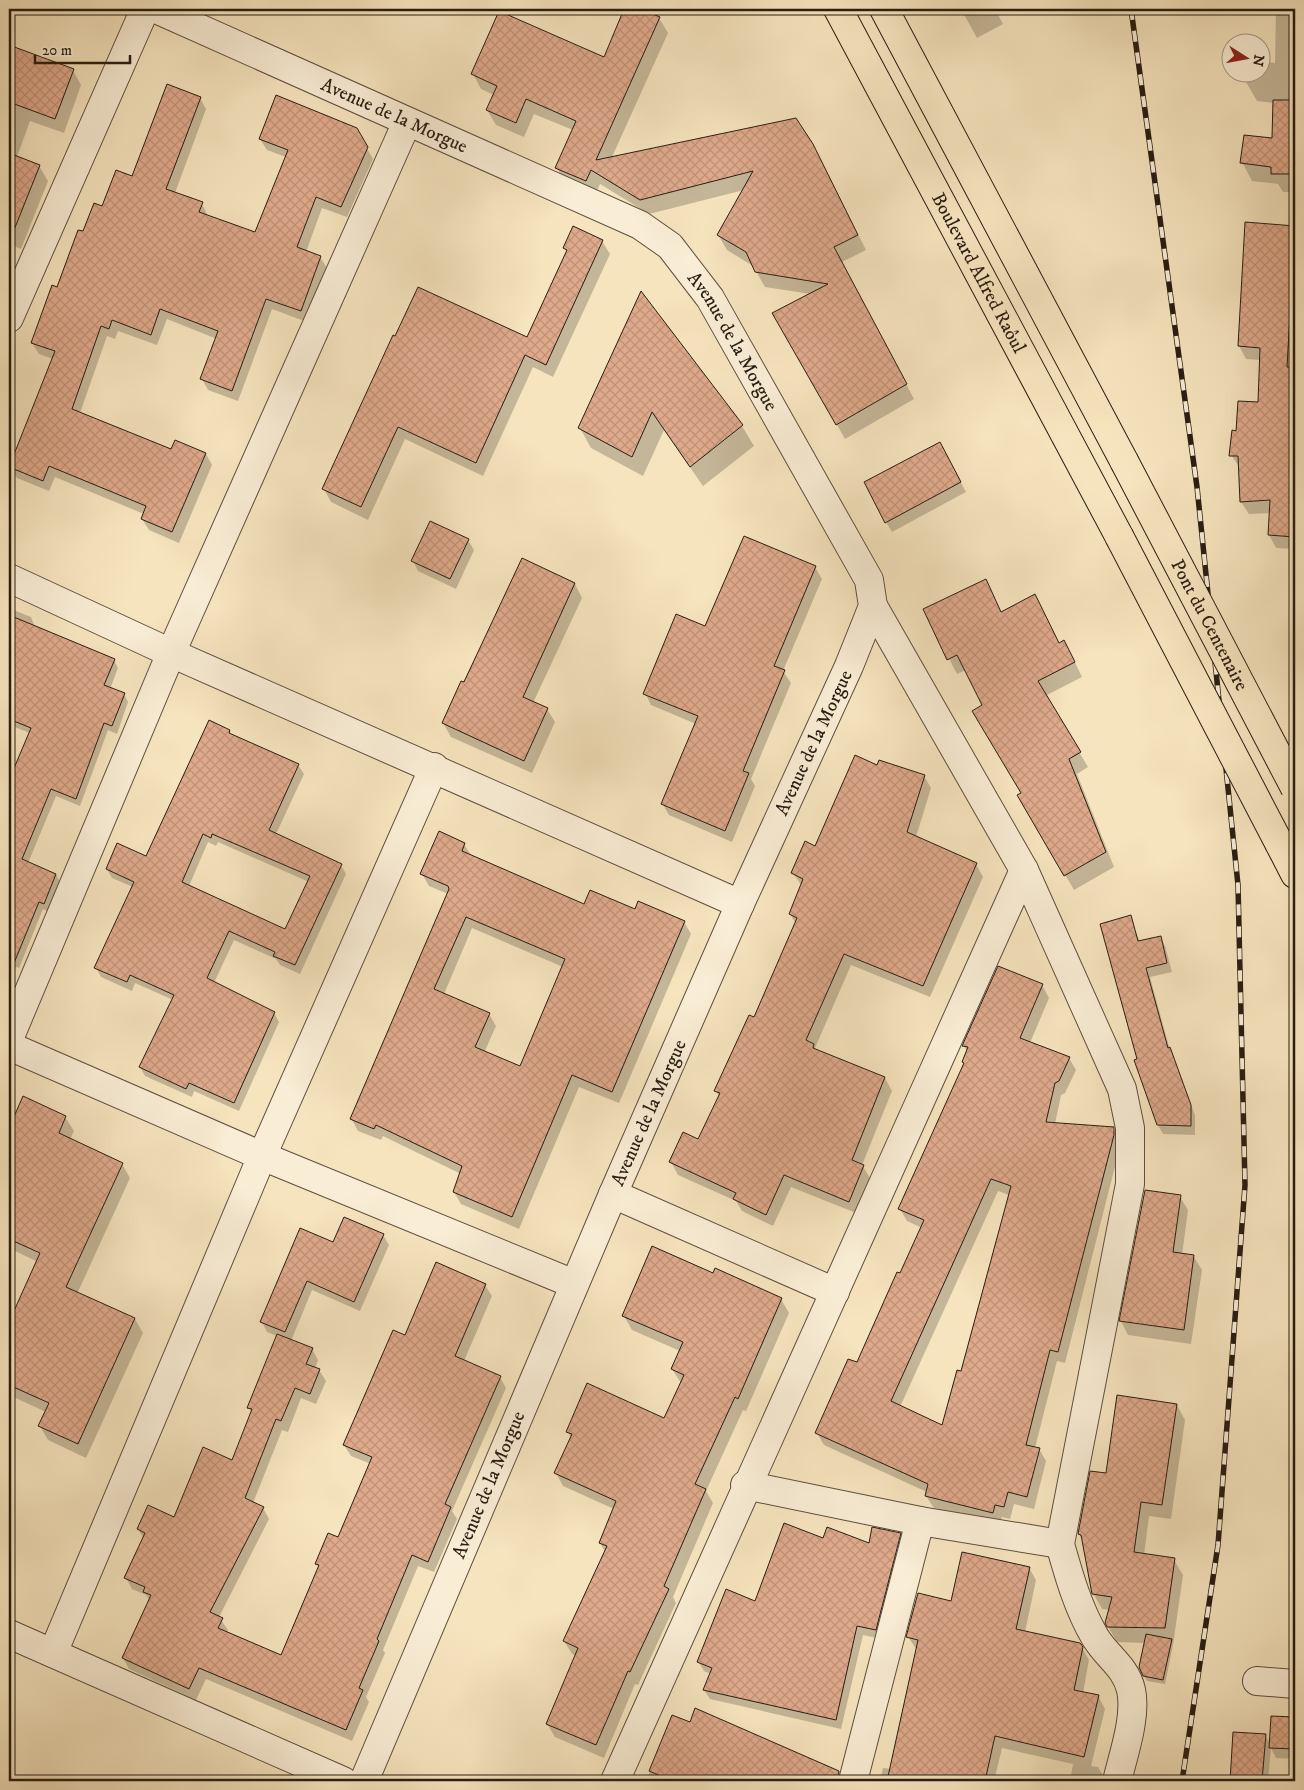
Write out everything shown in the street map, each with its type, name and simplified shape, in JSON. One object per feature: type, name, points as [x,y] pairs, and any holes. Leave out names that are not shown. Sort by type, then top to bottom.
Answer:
[{"type":"main road","name":"Boulevard Alfred Raôul","points":[[838,9],[1119,536]]},
{"type":"main road","name":"Pont du Centenaire","points":[[884,9],[1295,788]]},
{"type":"main road","name":"Pont du Centenaire","points":[[1119,536],[1295,874]]},
{"type":"street","points":[[9,318],[145,9]]},
{"type":"street","name":"Avenue de la Morgue","points":[[156,9],[640,225],[670,246],[710,298],[869,580],[872,606],[849,666],[740,904],[613,1194],[364,1781]]},
{"type":"street","points":[[9,1039],[171,653],[408,122]]},
{"type":"street","points":[[9,578],[171,653],[740,904]]},
{"type":"street","points":[[872,606],[1024,870],[1122,1089],[1130,1128],[1130,1184],[1060,1544],[1075,1595],[1095,1638],[1125,1671],[1132,1692],[1130,1724],[1117,1781]]},
{"type":"street","points":[[53,1653],[262,1156],[434,768]]},
{"type":"street","points":[[615,1781],[745,1485],[835,1292],[1024,870]]},
{"type":"street","points":[[9,1046],[262,1156],[574,1284]]},
{"type":"street","points":[[613,1194],[835,1292]]},
{"type":"street","points":[[745,1485],[920,1521],[1060,1544]]},
{"type":"street","points":[[853,1781],[920,1521]]},
{"type":"street","points":[[9,1634],[343,1781]]},
{"type":"street","points":[[1257,1680],[1295,1684]]},
{"type":"building","points":[[624,9],[641,9],[660,17],[596,160],[796,118],[813,144],[858,235],[834,247],[907,384],[836,425],[772,313],[828,284],[755,272],[746,252],[717,235],[753,171],[640,200],[591,170],[586,181],[555,168],[576,121],[526,99],[516,123],[486,110],[497,86],[471,74],[499,11],[604,57]]},
{"type":"building","points":[[9,45],[74,69],[55,119],[9,102]]},
{"type":"building","points":[[167,84],[201,97],[166,189],[203,202],[199,212],[255,232],[288,150],[259,139],[276,95],[357,128],[368,147],[341,207],[316,197],[297,247],[321,256],[301,311],[266,299],[232,391],[200,379],[218,331],[160,309],[151,335],[112,320],[109,329],[101,326],[72,409],[171,449],[175,440],[206,453],[172,532],[141,519],[146,506],[49,466],[43,481],[9,467],[55,351],[31,343],[52,285],[57,287],[78,230],[83,231],[94,203],[102,206],[116,170],[132,176]]},
{"type":"building","points":[[1273,100],[1295,100],[1295,174],[1271,174],[1271,167],[1240,163],[1244,135],[1272,138]]},
{"type":"building","points":[[9,153],[40,165],[10,240],[9,240]]},
{"type":"building","points":[[1245,222],[1295,226],[1287,367],[1295,367],[1292,435],[1295,435],[1295,537],[1268,535],[1270,500],[1240,502],[1238,456],[1229,456],[1232,430],[1236,431],[1238,401],[1258,402],[1260,348],[1238,346]]},
{"type":"building","points":[[573,226],[603,240],[546,365],[525,355],[476,463],[398,427],[361,507],[322,489],[393,335],[395,336],[418,287],[527,337],[567,250],[563,248]]},
{"type":"building","points":[[641,291],[743,425],[690,467],[652,412],[632,457],[578,428]]},
{"type":"building","points":[[940,442],[961,482],[885,523],[864,482]]},
{"type":"building","points":[[430,521],[469,539],[450,579],[411,561]]},
{"type":"building","points":[[744,536],[816,566],[774,666],[785,670],[743,771],[749,773],[725,831],[661,804],[698,716],[643,694],[676,614],[705,626]]},
{"type":"building","points":[[522,558],[575,583],[523,697],[548,708],[524,761],[442,723],[461,681],[464,682]]},
{"type":"building","points":[[986,579],[1001,612],[1035,594],[1059,643],[1064,640],[1075,662],[1038,681],[1081,752],[1069,759],[1106,852],[1064,876],[1017,795],[1021,793],[972,711],[982,705],[957,655],[947,660],[923,609]]},
{"type":"building","points":[[9,615],[115,659],[104,685],[125,693],[112,726],[104,723],[76,799],[51,789],[22,859],[56,874],[44,904],[39,902],[10,973],[9,780],[31,728],[9,719]]},
{"type":"building","points":[[209,720],[230,730],[229,733],[299,764],[269,830],[342,864],[295,965],[273,956],[275,952],[229,931],[207,978],[275,1012],[234,1103],[189,1083],[186,1089],[139,1067],[174,995],[130,975],[127,982],[94,968],[134,882],[106,869],[117,843],[146,856]],"holes":[[[203,834],[211,838],[212,834],[310,876],[285,929],[182,882]]]},
{"type":"building","points":[[855,755],[877,765],[879,760],[925,775],[907,832],[977,863],[923,986],[844,954],[806,1040],[814,1044],[813,1048],[885,1077],[852,1160],[864,1165],[849,1202],[784,1175],[766,1215],[733,1199],[736,1193],[669,1162],[683,1132],[698,1139],[720,1093],[714,1091],[749,1015],[754,1017],[797,918],[789,914],[803,879],[791,873],[805,841],[815,846]]},
{"type":"building","points":[[439,831],[465,843],[462,851],[584,904],[590,890],[635,909],[638,901],[685,921],[612,1092],[572,1075],[512,1217],[453,1192],[462,1166],[376,1125],[374,1129],[350,1119],[449,889],[448,886],[420,874]],"holes":[[[466,917],[565,959],[520,1066],[475,1047],[490,1013],[434,989]]]},
{"type":"building","points":[[1131,915],[1138,941],[1161,936],[1167,963],[1146,968],[1168,1048],[1170,1047],[1191,1105],[1191,1126],[1157,1125],[1134,1060],[1137,1059],[1100,924]]},
{"type":"building","points":[[998,966],[1043,984],[1020,1038],[1070,1057],[1059,1081],[1055,1083],[1046,1122],[1114,1127],[1114,1135],[1058,1352],[1050,1350],[1026,1445],[1040,1448],[1027,1497],[1008,1492],[1004,1507],[995,1505],[993,1513],[925,1496],[928,1484],[815,1433],[848,1359],[857,1362],[897,1272],[900,1273],[924,1220],[898,1209],[964,1063],[962,1062],[968,1047],[962,1046]],"holes":[[[991,1179],[1011,1186],[961,1371],[957,1370],[942,1425],[891,1401]]]},
{"type":"building","points":[[23,1096],[66,1116],[59,1133],[123,1163],[66,1287],[135,1318],[78,1444],[38,1426],[49,1403],[9,1385],[9,1322],[40,1253],[9,1239],[9,1128]]},
{"type":"building","points":[[1145,1190],[1181,1195],[1173,1252],[1194,1255],[1184,1330],[1119,1321]]},
{"type":"building","points":[[344,1217],[384,1234],[354,1302],[307,1281],[285,1332],[260,1322],[300,1228],[333,1242]]},
{"type":"building","points":[[652,1246],[713,1273],[715,1268],[782,1298],[738,1399],[735,1397],[695,1484],[706,1489],[664,1586],[669,1589],[630,1672],[628,1671],[596,1745],[546,1724],[578,1648],[563,1641],[607,1546],[599,1543],[616,1501],[554,1473],[572,1434],[566,1432],[587,1383],[664,1418],[684,1375],[671,1369],[683,1342],[622,1316]]},
{"type":"building","points":[[436,1262],[486,1284],[455,1356],[501,1376],[445,1504],[451,1507],[428,1562],[412,1555],[377,1639],[379,1641],[359,1688],[363,1690],[346,1730],[199,1668],[189,1689],[122,1658],[151,1595],[143,1592],[145,1587],[124,1578],[145,1533],[137,1529],[148,1505],[174,1517],[203,1447],[232,1460],[252,1409],[247,1408],[277,1334],[313,1348],[306,1364],[320,1369],[310,1394],[295,1388],[281,1421],[276,1419],[245,1498],[264,1507],[210,1612],[223,1618],[218,1628],[281,1655],[319,1565],[315,1564],[328,1533],[338,1537],[372,1457],[343,1445],[393,1330],[405,1335]]},
{"type":"building","points":[[1117,1395],[1177,1404],[1162,1505],[1141,1502],[1134,1552],[1175,1558],[1165,1628],[1107,1627],[1105,1623],[1112,1597],[1092,1594],[1081,1535],[1078,1534],[1090,1471],[1106,1473]]},
{"type":"building","points":[[784,1523],[823,1538],[827,1527],[869,1543],[872,1527],[901,1533],[876,1630],[857,1626],[836,1720],[703,1690],[712,1668],[697,1662],[726,1589],[755,1601]]},
{"type":"building","points":[[962,1552],[1030,1567],[1016,1629],[1080,1643],[1083,1647],[1074,1690],[1099,1695],[1084,1757],[995,1736],[985,1781],[887,1781],[918,1640],[906,1637],[918,1593],[951,1601]]},
{"type":"building","points":[[1146,1634],[1172,1639],[1163,1680],[1143,1676],[1139,1667]]},
{"type":"building","points":[[695,1708],[839,1771],[838,1781],[658,1781],[661,1776],[649,1771],[672,1715],[690,1722]]},
{"type":"building","points":[[1271,1716],[1295,1717],[1295,1749],[1269,1748]]},
{"type":"building","points":[[1233,1732],[1266,1734],[1262,1781],[1230,1781]]},
{"type":"railway","points":[[1131,9],[1197,487],[1238,885],[1245,1185],[1218,1545],[1182,1781]]}]
